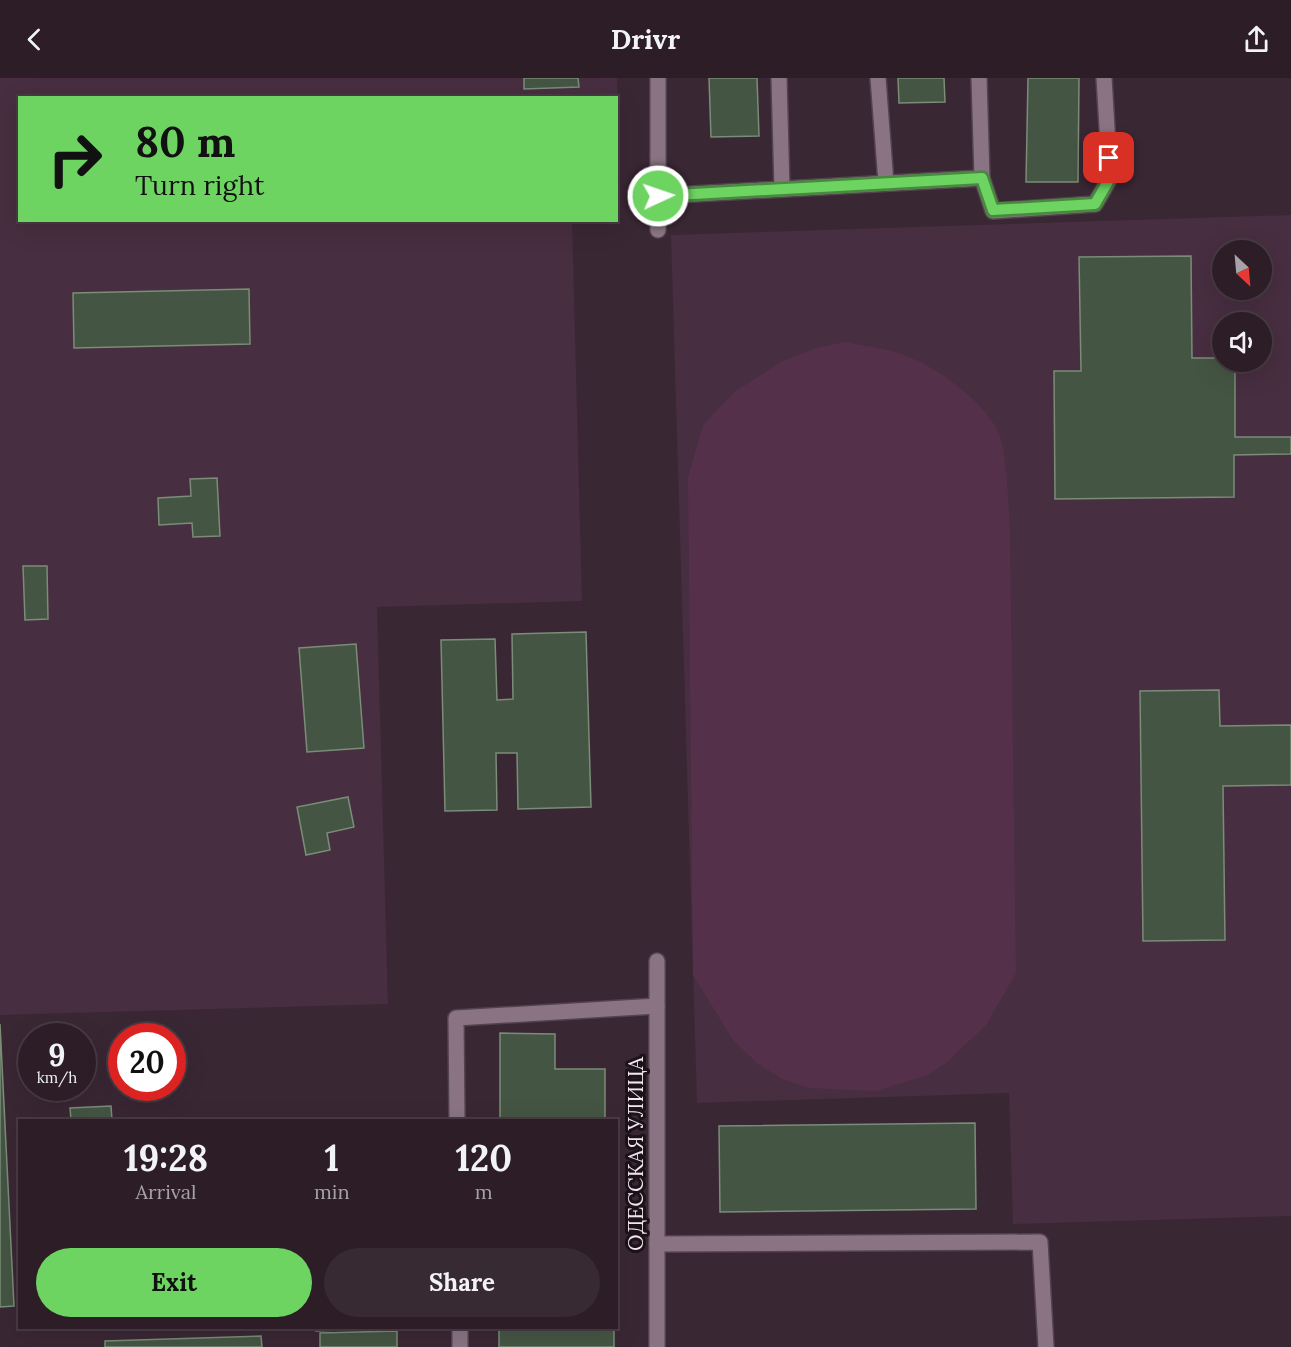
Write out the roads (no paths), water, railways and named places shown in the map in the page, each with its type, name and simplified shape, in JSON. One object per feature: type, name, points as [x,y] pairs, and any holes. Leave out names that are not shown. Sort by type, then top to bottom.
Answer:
[{"type":"street","points":[[658,78],[658,230]]},
{"type":"street","points":[[779,78],[782,189]]},
{"type":"street","points":[[878,78],[886,183]]},
{"type":"street","points":[[979,78],[982,178],[993,210],[1095,204],[1110,178],[1104,78]]},
{"type":"street","points":[[658,196],[982,178]]},
{"type":"street","name":"ОДЕССКАЯ УЛИЦА","points":[[657,961],[657,1347]]},
{"type":"street","points":[[457,1119],[456,1018],[657,1006]]},
{"type":"street","points":[[657,1244],[1040,1242],[1046,1347]]},
{"type":"street","points":[[460,1329],[460,1347]]}]
